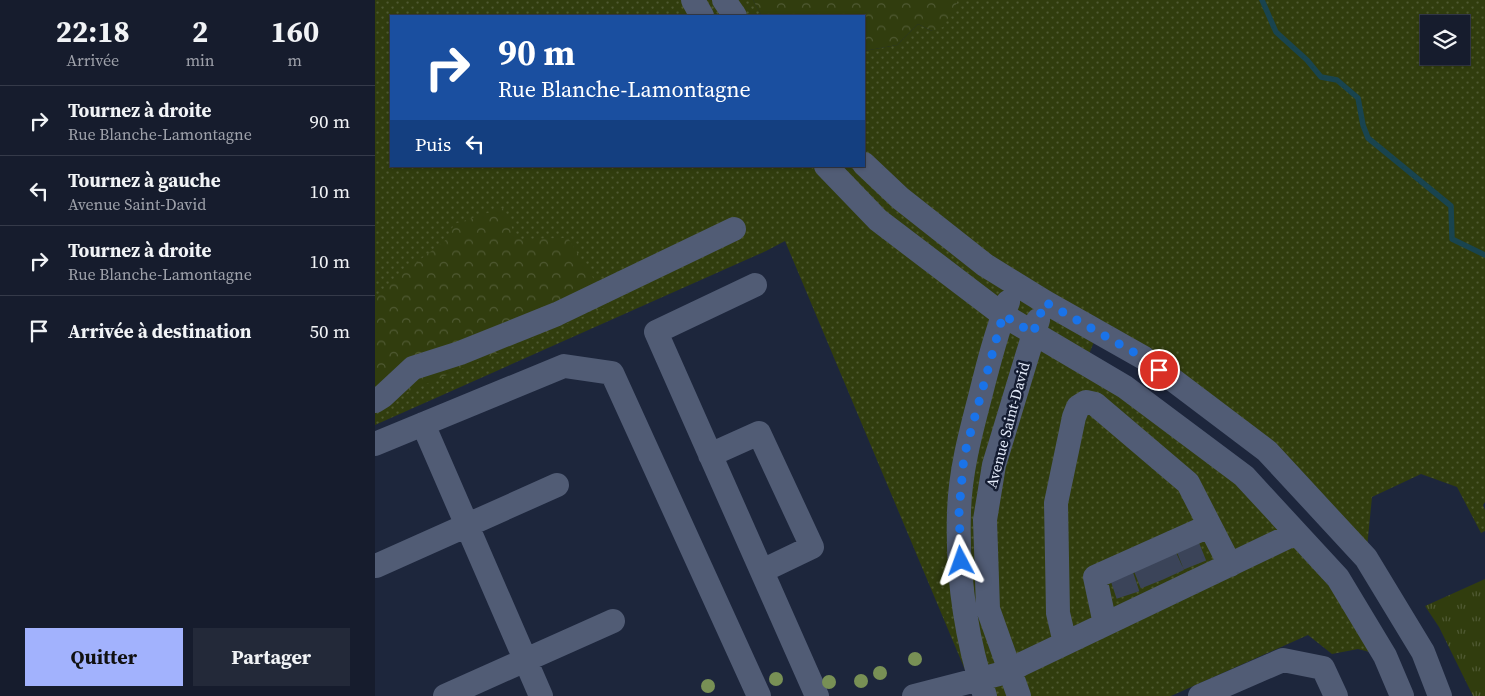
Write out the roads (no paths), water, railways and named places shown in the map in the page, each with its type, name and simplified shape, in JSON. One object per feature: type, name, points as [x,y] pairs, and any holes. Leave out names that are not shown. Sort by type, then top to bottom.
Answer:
[{"type":"street","points":[[693,0],[701,15]]},
{"type":"street","points":[[724,0],[734,15]]},
{"type":"street","points":[[865,165],[908,204],[985,265],[1045,302],[1144,358],[1267,451],[1366,558],[1423,652],[1440,696]]},
{"type":"street","points":[[827,167],[878,220],[1003,315],[1125,387],[1244,476],[1338,578],[1385,656],[1402,696]]},
{"type":"street","points":[[375,401],[413,368],[460,353],[557,314],[734,229]]},
{"type":"street","name":"Avenue Saint-David","points":[[982,688],[965,611],[959,544],[959,511],[964,456],[1003,315],[1015,284]]},
{"type":"street","points":[[755,285],[656,332],[817,696]]},
{"type":"street","name":"Avenue Saint-David","points":[[1019,696],[988,610],[985,520],[994,464],[1033,333],[1045,302]]},
{"type":"street","points":[[375,444],[564,366],[612,372],[759,696]]},
{"type":"street","points":[[1065,643],[1058,613],[1056,503],[1074,417],[1078,407],[1086,402],[1095,404],[1188,483],[1230,566]]},
{"type":"street","points":[[423,424],[541,696]]},
{"type":"street","points":[[710,455],[759,433],[812,547],[761,571]]},
{"type":"street","points":[[376,566],[557,485]]},
{"type":"street","points":[[1105,624],[1095,576],[1126,586],[1192,557],[1209,526]]},
{"type":"street","points":[[914,696],[982,688],[1020,665],[1105,624],[1126,586],[1192,557],[1230,566],[1297,533]]},
{"type":"street","points":[[445,696],[613,621]]},
{"type":"street","points":[[1200,696],[1283,660],[1323,668],[1336,696]]},
{"type":"waterway","points":[[1262,0],[1276,32],[1307,60],[1321,77],[1337,80],[1358,98],[1363,125],[1368,138],[1451,206],[1452,239],[1485,255]]},
{"type":"tunnel","points":[[1187,545],[1195,565]]},
{"type":"tunnel","points":[[1164,555],[1173,575]]},
{"type":"tunnel","points":[[1144,564],[1152,584]]},
{"type":"tunnel","points":[[1121,574],[1128,595]]}]
